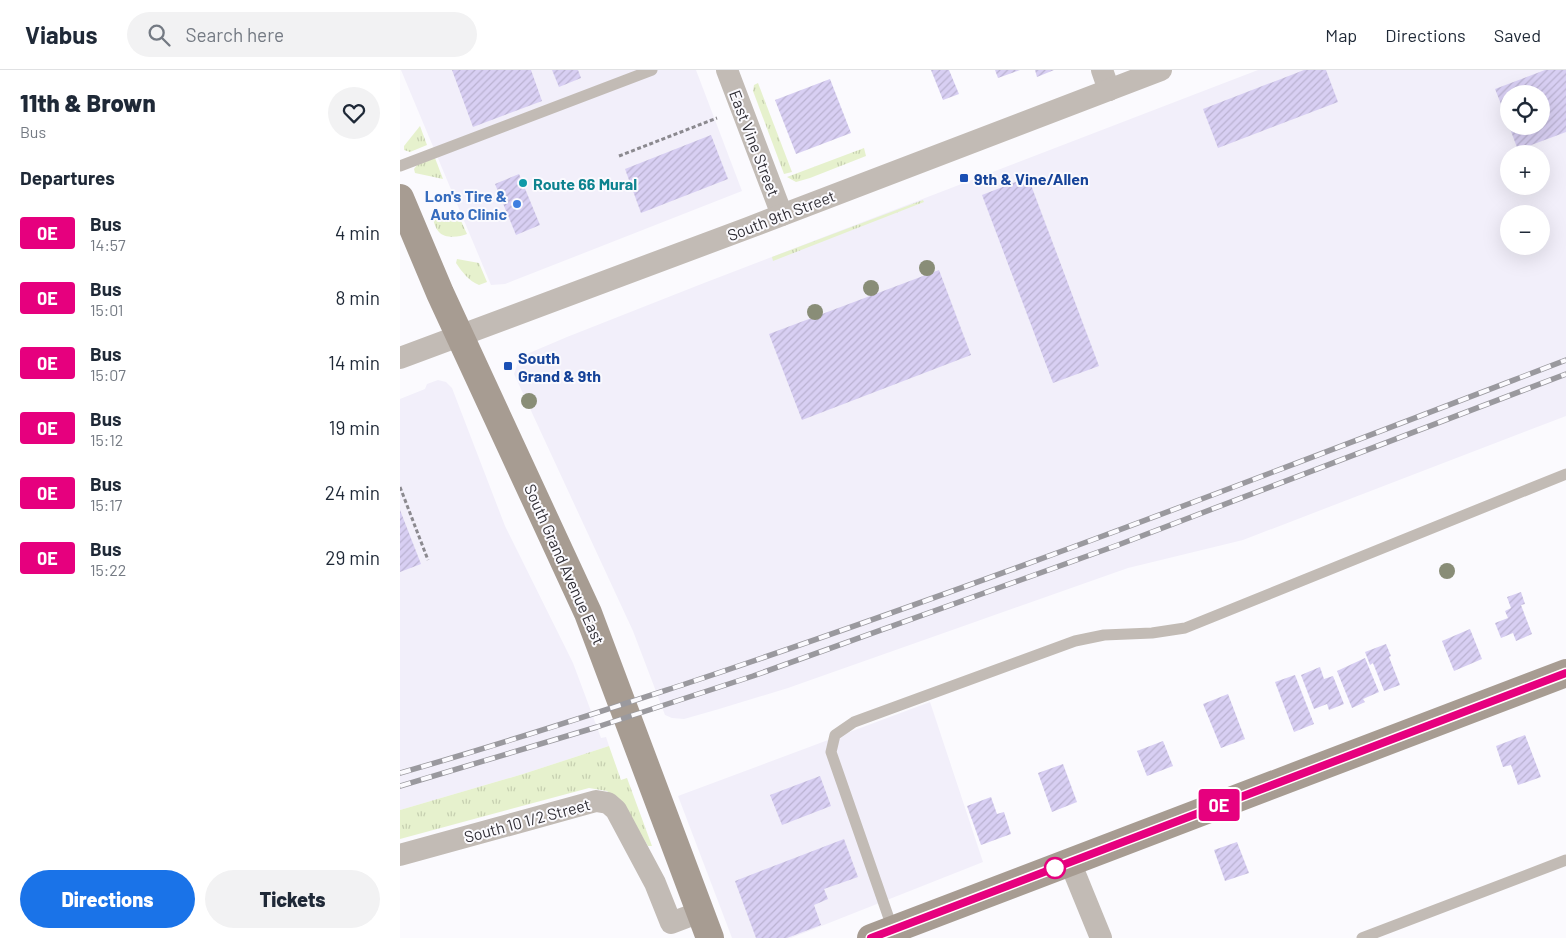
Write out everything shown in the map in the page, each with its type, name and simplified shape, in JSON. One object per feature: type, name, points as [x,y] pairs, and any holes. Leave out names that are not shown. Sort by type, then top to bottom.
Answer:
[{"type":"main road","name":"South Grand Avenue East","points":[[400,198],[440,293],[588,613],[710,938]]},
{"type":"main road","points":[[882,934],[1566,673]]},
{"type":"street","name":"East Vine Street","points":[[727,70],[782,215]]},
{"type":"street","name":"South 9th Street","points":[[400,358],[782,215],[1106,80],[1162,70]]},
{"type":"street","name":"South 10 1/2 Street","points":[[400,855],[596,800],[608,803],[616,810],[656,883],[671,923],[700,912]]},
{"type":"street","points":[[1070,862],[1101,938]]},
{"type":"lane","points":[[400,166],[652,70]]},
{"type":"lane","points":[[882,934],[831,752],[835,735],[854,722],[1075,641],[1104,635],[1152,633],[1185,628],[1566,474]]},
{"type":"lane","points":[[1362,938],[1566,860]]},
{"type":"path","points":[[619,156],[717,118]]},
{"type":"path","points":[[400,487],[428,560]]},
{"type":"shaded area","points":[[401,70],[696,70],[742,191],[505,284],[491,285]]},
{"type":"shaded area","points":[[1258,70],[1566,70],[1566,416],[1243,540],[1128,568],[788,688],[684,719],[665,715],[633,631],[514,374],[519,359],[567,337]]},
{"type":"shaded area","points":[[438,380],[446,382],[452,388],[505,526],[573,663],[601,738],[606,737],[609,746],[523,774],[400,810],[400,399],[425,389],[427,384]]},
{"type":"shaded area","points":[[930,702],[983,862],[791,938],[732,938],[678,796]]},
{"type":"green space","points":[[758,83],[792,172],[784,174],[753,91],[754,85]]},
{"type":"green space","points":[[420,126],[427,145],[410,152],[404,150],[404,146]]},
{"type":"green space","points":[[864,148],[866,156],[810,178],[796,182],[787,177]]},
{"type":"green space","points":[[435,158],[443,179],[415,173],[414,169],[417,165]]},
{"type":"green space","points":[[923,200],[924,202],[773,261],[772,257]]},
{"type":"green space","points":[[433,210],[457,212],[467,234],[453,237],[442,234],[434,223],[431,213]]},
{"type":"green space","points":[[457,259],[479,263],[487,282],[479,285],[472,281],[456,263]]},
{"type":"green space","points":[[609,746],[621,780],[627,778],[652,846],[648,846],[625,807],[607,791],[589,788],[400,839],[400,810],[523,774]]},
{"type":"building","points":[[452,70],[531,70],[542,101],[473,127]]},
{"type":"building","points":[[552,70],[578,70],[581,78],[559,87]]},
{"type":"building","points":[[931,70],[949,70],[959,94],[943,100]]},
{"type":"building","points":[[995,70],[1020,70],[998,78]]},
{"type":"building","points":[[1035,70],[1054,70],[1037,77]]},
{"type":"building","points":[[1304,70],[1326,70],[1338,102],[1218,148],[1203,109]]},
{"type":"building","points":[[1545,70],[1566,70],[1566,132],[1531,145],[1516,145],[1512,135],[1550,135],[1550,85],[1506,85]]},
{"type":"building","points":[[830,79],[851,133],[796,154],[775,100]]},
{"type":"building","points":[[1500,87],[1500,102],[1495,89]]},
{"type":"building","points":[[711,135],[728,179],[641,213],[625,169]]},
{"type":"building","points":[[519,174],[540,225],[516,235],[495,184]]},
{"type":"building","points":[[1028,177],[1099,366],[1053,383],[982,195]]},
{"type":"building","points":[[939,270],[971,355],[802,420],[769,334]]},
{"type":"building","points":[[400,510],[421,564],[400,572]]},
{"type":"building","points":[[1521,592],[1525,604],[1521,605],[1532,634],[1516,641],[1513,633],[1501,638],[1495,623],[1508,618],[1505,611],[1511,608],[1507,597]]},
{"type":"building","points":[[1470,629],[1482,659],[1454,671],[1442,641]]},
{"type":"building","points":[[1386,644],[1400,685],[1384,691],[1373,663],[1370,665],[1365,652]]},
{"type":"building","points":[[1365,658],[1379,692],[1363,699],[1365,702],[1352,708],[1337,671]]},
{"type":"building","points":[[1320,667],[1324,679],[1333,676],[1344,704],[1329,710],[1327,704],[1314,709],[1301,675]]},
{"type":"building","points":[[1295,675],[1314,724],[1294,732],[1275,682]]},
{"type":"building","points":[[1228,694],[1245,739],[1221,748],[1203,704]]},
{"type":"building","points":[[1525,735],[1541,777],[1518,785],[1511,765],[1503,767],[1496,746]]},
{"type":"building","points":[[1163,741],[1173,766],[1147,776],[1137,751]]},
{"type":"building","points":[[1063,764],[1077,802],[1052,812],[1038,773]]},
{"type":"building","points":[[820,776],[831,806],[782,825],[770,795]]},
{"type":"building","points":[[991,797],[997,814],[1004,812],[1011,834],[981,845],[967,806]]},
{"type":"building","points":[[844,839],[858,877],[824,889],[828,899],[814,905],[821,925],[787,938],[756,938],[735,881]]},
{"type":"building","points":[[1237,842],[1249,873],[1225,881],[1214,850]]},
{"type":"railway","points":[[400,773],[685,684],[907,607],[1127,527],[1566,360]]},
{"type":"railway","points":[[400,786],[597,727],[753,676],[1118,545],[1566,374]]},
{"type":"bus line","name":"0E","points":[[871,938],[1566,673]]},
{"type":"place","name":"9th & Vine/Allen","points":[[964,178]]},
{"type":"place","name":"Route 66 Mural","points":[[523,183]]},
{"type":"place","name":"Lon's Tire & Auto Clinic","points":[[517,204]]},
{"type":"place","name":"South Grand & 9th","points":[[508,366]]}]
